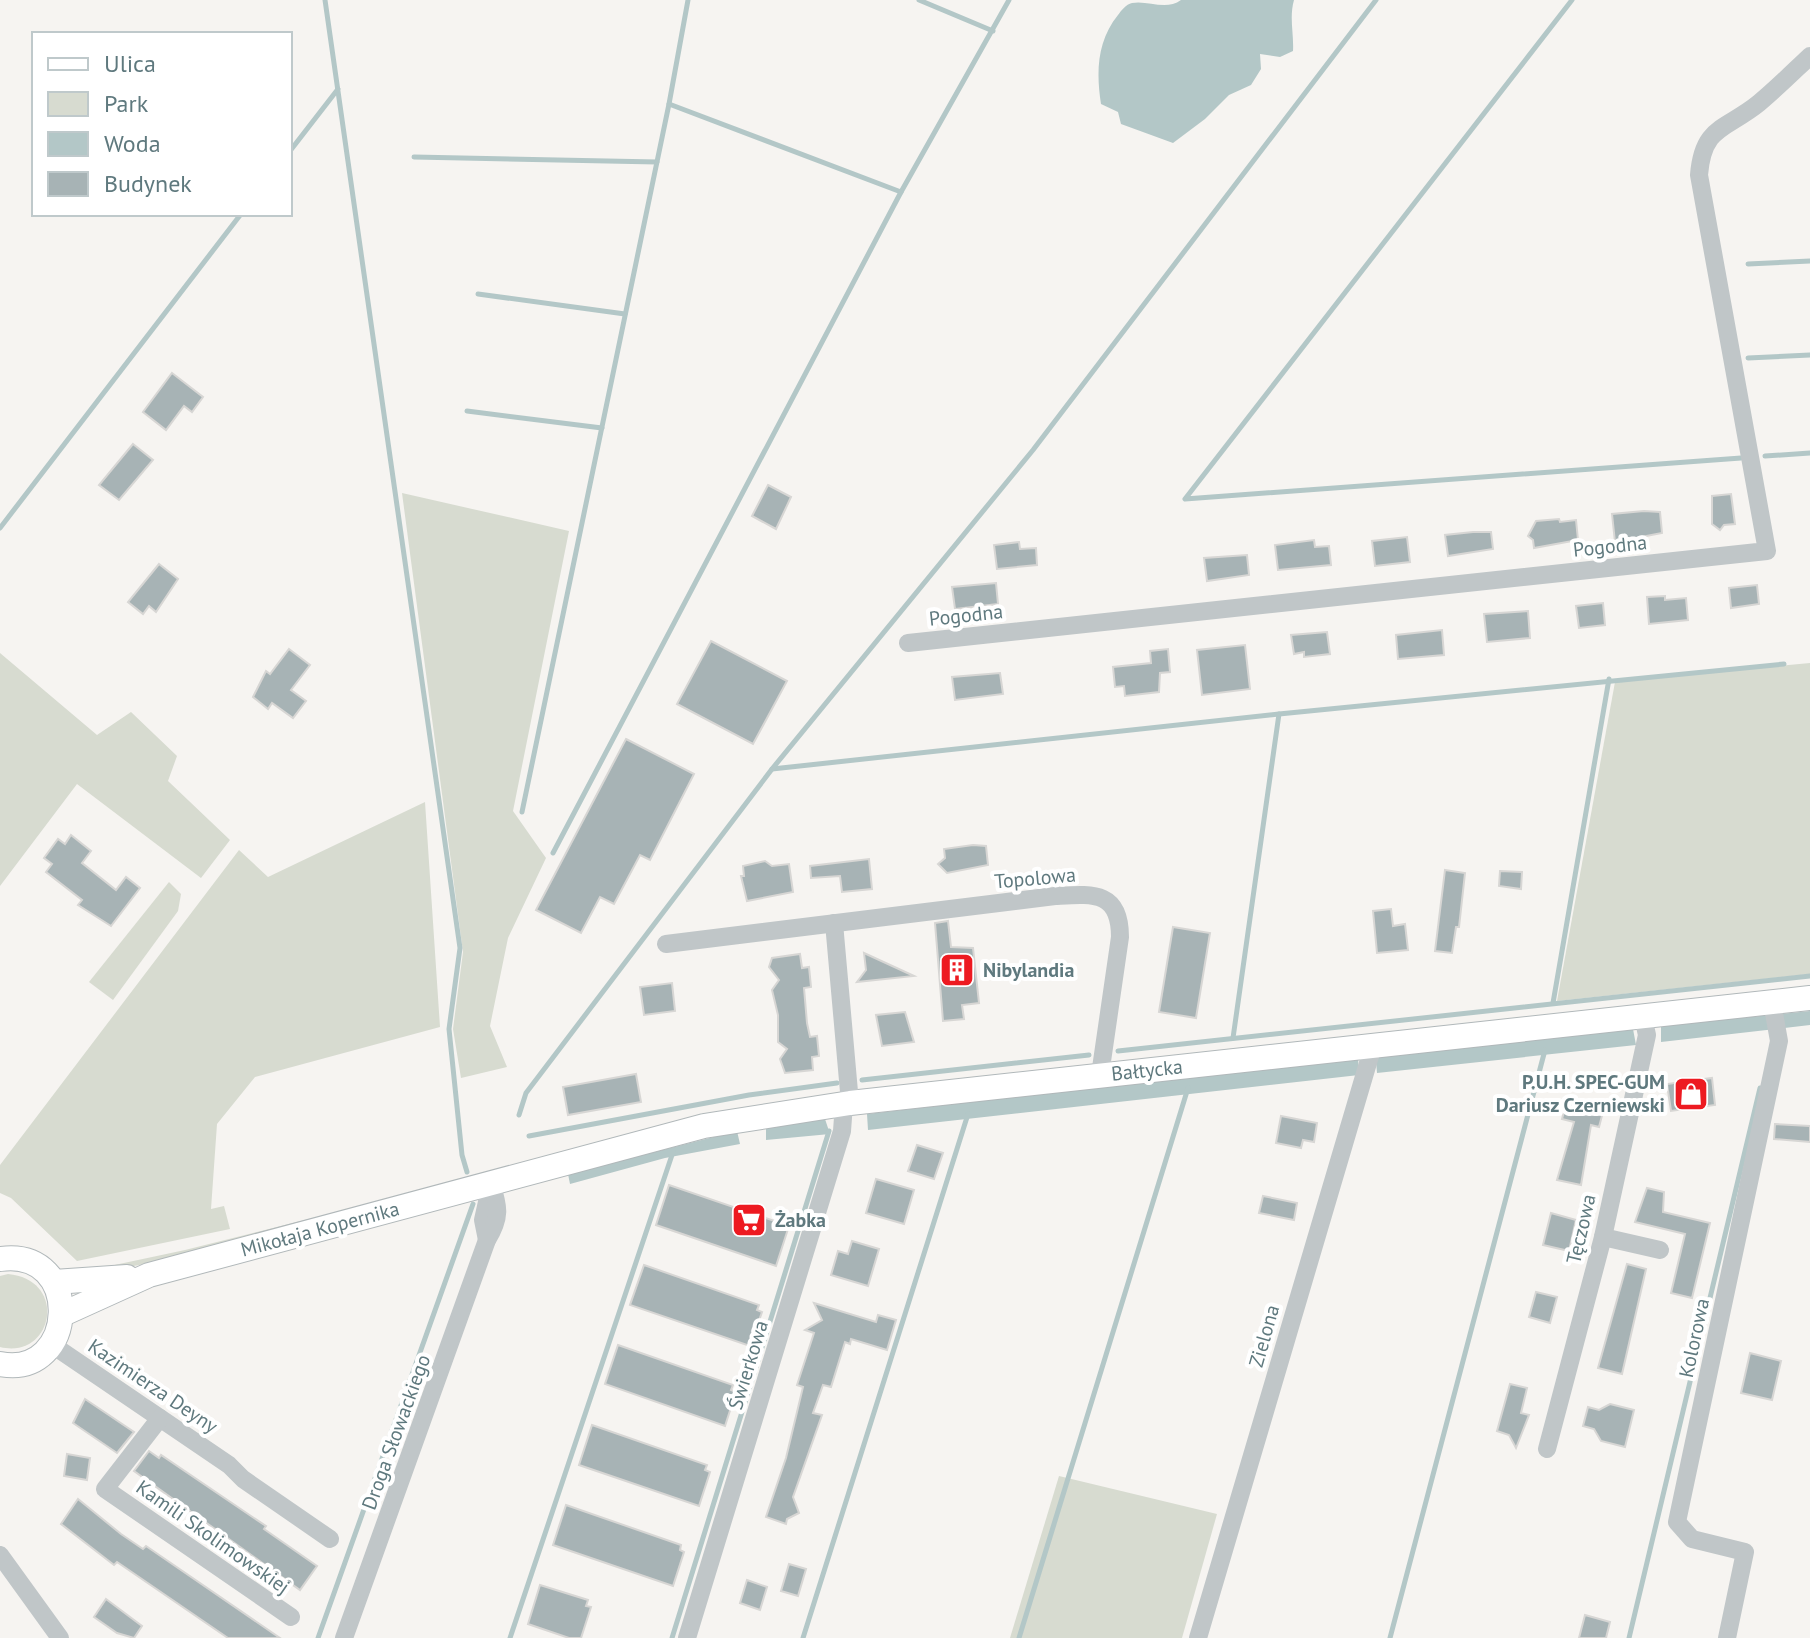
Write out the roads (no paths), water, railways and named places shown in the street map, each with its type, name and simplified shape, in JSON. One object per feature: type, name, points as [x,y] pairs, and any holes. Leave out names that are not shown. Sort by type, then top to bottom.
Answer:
[{"type":"main road","name":"Bałtycka","points":[[491,1183],[732,1120],[1100,1075],[1643,1017],[1774,1008],[1810,998]]},
{"type":"main road","name":"Mikołaja Kopernika","points":[[63,1314],[149,1275],[491,1183]]},
{"type":"main road","points":[[0,1259],[18,1258],[32,1263],[54,1282],[63,1314],[51,1344],[24,1363],[0,1364]]},
{"type":"main road","name":"Mikołaja Kopernika","points":[[54,1282],[149,1275]]},
{"type":"street","name":"Pogodna","points":[[908,643],[1767,551],[1699,175],[1701,152],[1714,131],[1756,106],[1810,56]]},
{"type":"street","name":"Topolowa","points":[[666,944],[1055,896],[1101,896],[1113,905],[1120,919],[1120,937],[1100,1075]]},
{"type":"street","points":[[834,923],[847,1104]]},
{"type":"street","name":"Kolorowa","points":[[1727,1638],[1745,1552],[1692,1539],[1677,1522],[1779,1032],[1774,1008]]},
{"type":"street","name":"Tęczowa","points":[[1547,1449],[1603,1237],[1647,1035],[1643,1017]]},
{"type":"street","name":"Zielona","points":[[1198,1638],[1373,1046]]},
{"type":"street","name":"Świerkowa","points":[[687,1638],[842,1131],[847,1104]]},
{"type":"street","name":"Droga Słowackiego","points":[[344,1638],[487,1240],[483,1220],[491,1183]]},
{"type":"street","points":[[1603,1237],[1660,1250]]},
{"type":"street","name":"Kazimierza Deyny","points":[[51,1344],[160,1418],[234,1458],[243,1479],[330,1539]]},
{"type":"street","name":"Kamili Skolimowskiej","points":[[160,1418],[105,1489],[291,1617]]},
{"type":"street","points":[[0,1555],[60,1638]]},
{"type":"water","points":[[1181,0],[1294,0],[1293,51],[1280,57],[1260,54],[1261,69],[1251,85],[1229,95],[1205,119],[1173,143],[1121,124],[1118,112],[1101,104],[1099,69],[1106,35],[1126,6],[1138,2],[1169,5]]},
{"type":"water","points":[[1810,1011],[1810,1025],[1661,1042],[1661,1026]]},
{"type":"water","points":[[1633,1029],[1636,1045],[1377,1073],[1376,1061],[1381,1055]]},
{"type":"water","points":[[1358,1057],[1359,1075],[868,1130],[867,1114]]},
{"type":"water","points":[[825,1119],[830,1134],[766,1140],[766,1127]]},
{"type":"water","points":[[737,1131],[740,1144],[665,1158],[570,1184],[568,1174]]},
{"type":"waterway","points":[[325,0],[460,948],[449,1029],[462,1155],[467,1172]]},
{"type":"waterway","points":[[688,0],[669,104],[901,192]]},
{"type":"waterway","points":[[919,0],[993,31]]},
{"type":"waterway","points":[[553,853],[901,192],[1009,0]]},
{"type":"waterway","points":[[519,1115],[526,1093],[772,769],[1033,450],[1376,0]]},
{"type":"waterway","points":[[1572,0],[1185,499],[1741,458]]},
{"type":"waterway","points":[[292,148],[338,89]]},
{"type":"waterway","points":[[522,812],[669,104]]},
{"type":"waterway","points":[[414,157],[657,162]]},
{"type":"waterway","points":[[0,528],[239,216]]},
{"type":"waterway","points":[[1748,264],[1810,261]]},
{"type":"waterway","points":[[478,294],[625,314]]},
{"type":"waterway","points":[[1748,358],[1810,355]]},
{"type":"waterway","points":[[467,411],[602,428]]},
{"type":"waterway","points":[[1765,456],[1810,453]]},
{"type":"waterway","points":[[772,769],[1784,664]]},
{"type":"waterway","points":[[1553,1003],[1609,679]]},
{"type":"waterway","points":[[1233,1038],[1279,714]]},
{"type":"waterway","points":[[1118,1051],[1810,976]]},
{"type":"waterway","points":[[1390,1638],[1545,1050]]},
{"type":"waterway","points":[[862,1080],[1089,1055]]},
{"type":"waterway","points":[[529,1136],[749,1095],[837,1083]]},
{"type":"waterway","points":[[1019,1638],[1188,1088]]},
{"type":"waterway","points":[[1629,1638],[1760,1088]]},
{"type":"waterway","points":[[803,1638],[968,1114]]},
{"type":"waterway","points":[[672,1638],[829,1131]]},
{"type":"waterway","points":[[510,1638],[673,1152]]},
{"type":"waterway","points":[[318,1638],[473,1204]]},
{"type":"place","name":"Nibylandia","points":[[957,970]]},
{"type":"place","name":"P.U.H. SPEC-GUM Dariusz Czerniewski","points":[[1691,1094]]},
{"type":"place","name":"Żabka","points":[[749,1220]]}]
